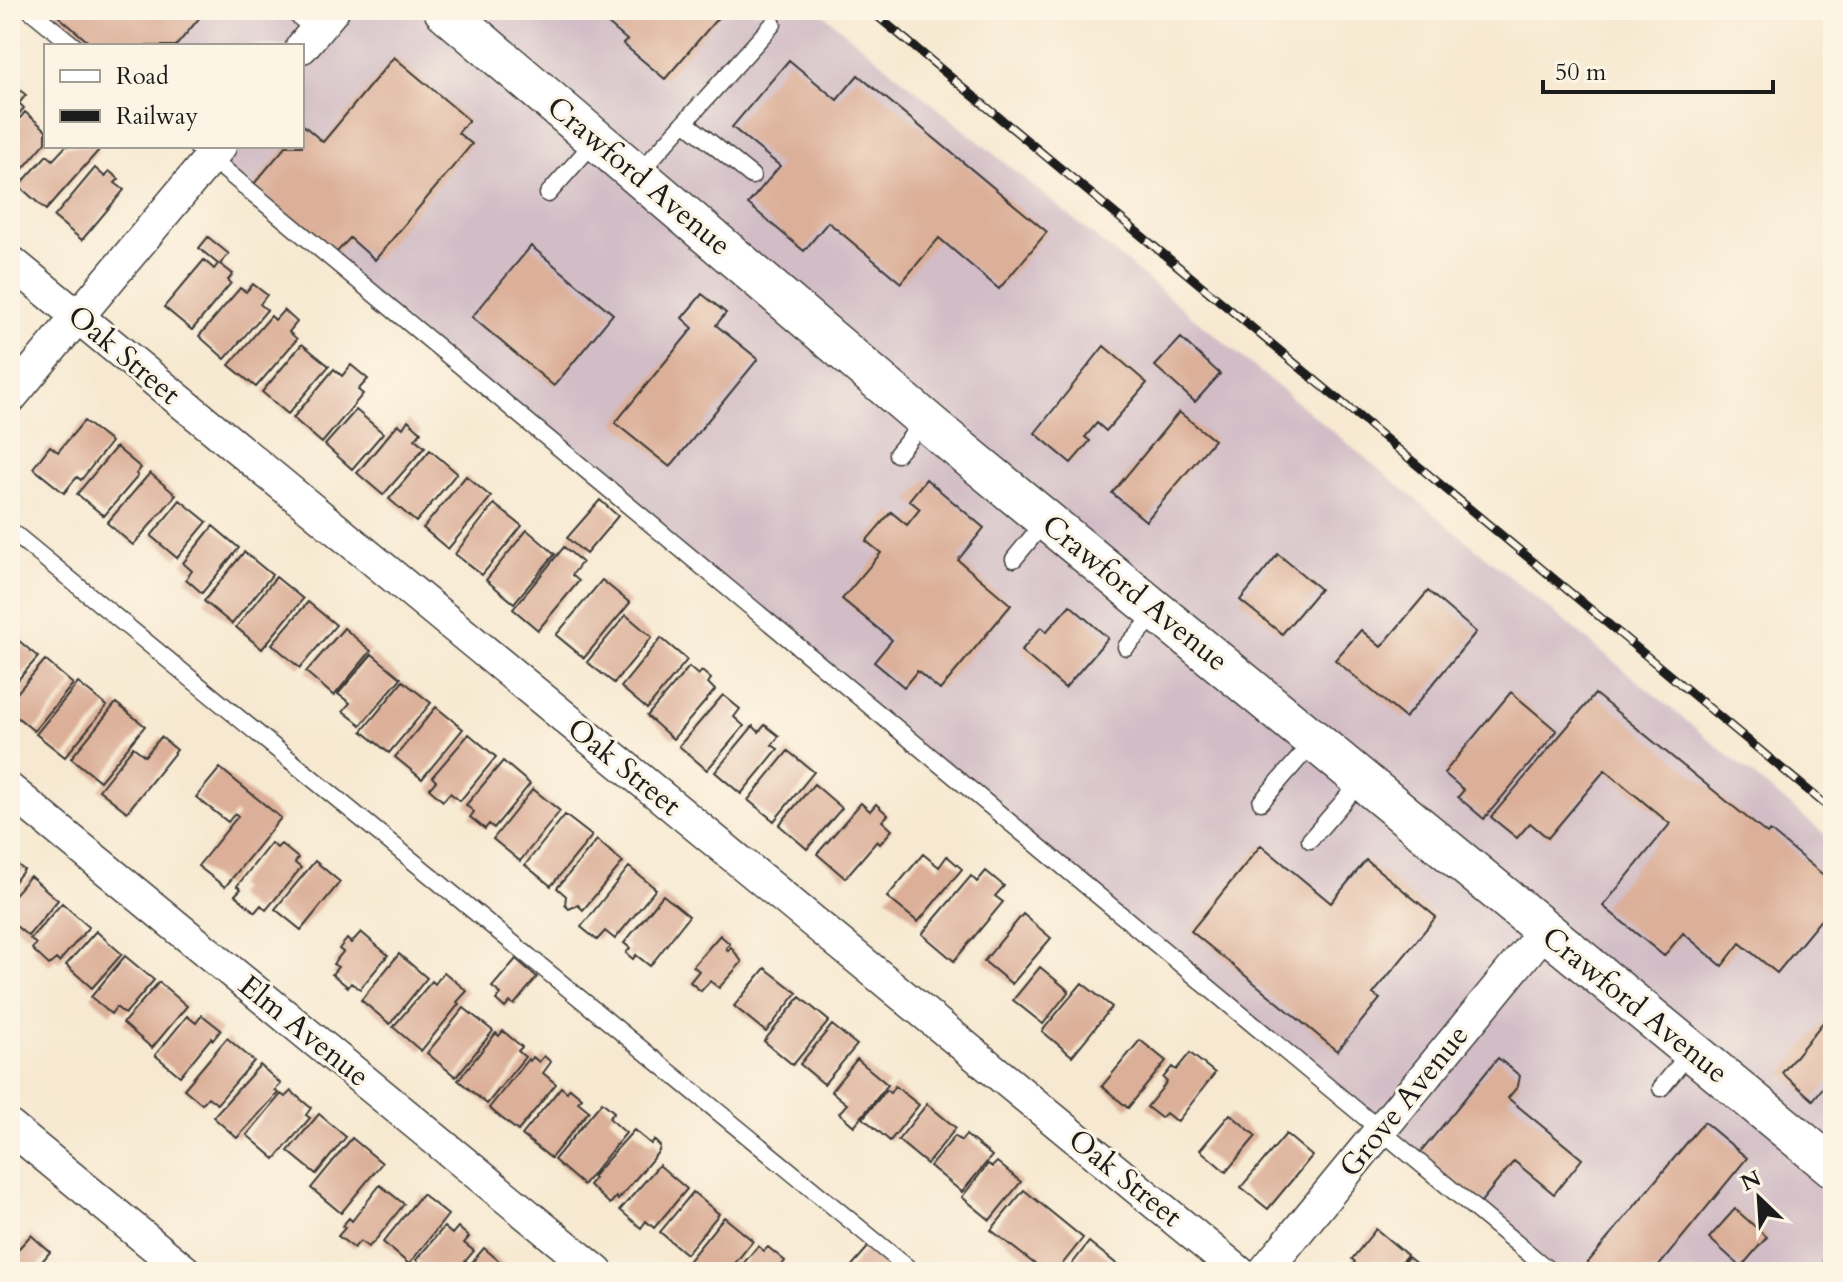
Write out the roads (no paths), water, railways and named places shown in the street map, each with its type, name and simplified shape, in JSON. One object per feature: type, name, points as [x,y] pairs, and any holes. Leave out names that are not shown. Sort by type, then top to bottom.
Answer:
[{"type":"street","name":"Crawford Avenue","points":[[444,10],[925,420],[1833,1167]]},
{"type":"street","points":[[10,398],[209,150]]},
{"type":"street","name":"Oak Street","points":[[10,261],[1239,1272]]},
{"type":"street","name":"Elm Avenue","points":[[10,790],[597,1272]]},
{"type":"street","name":"Grove Avenue","points":[[1264,1272],[1545,930]]},
{"type":"street","points":[[10,1127],[186,1272]]},
{"type":"lane","points":[[30,10],[72,44]]},
{"type":"lane","points":[[291,10],[317,29]]},
{"type":"lane","points":[[637,175],[773,24]]},
{"type":"lane","points":[[685,122],[752,176]]},
{"type":"lane","points":[[548,194],[596,140]]},
{"type":"lane","points":[[209,150],[1551,1272]]},
{"type":"lane","points":[[897,454],[925,420]]},
{"type":"lane","points":[[1014,559],[1046,520]]},
{"type":"lane","points":[[10,530],[913,1272]]},
{"type":"lane","points":[[1126,647],[1158,612]]},
{"type":"lane","points":[[1261,802],[1314,741]]},
{"type":"lane","points":[[1310,840],[1362,780]]},
{"type":"lane","points":[[1661,1088],[1691,1051]]},
{"type":"railway","points":[[870,10],[1833,811]]}]
